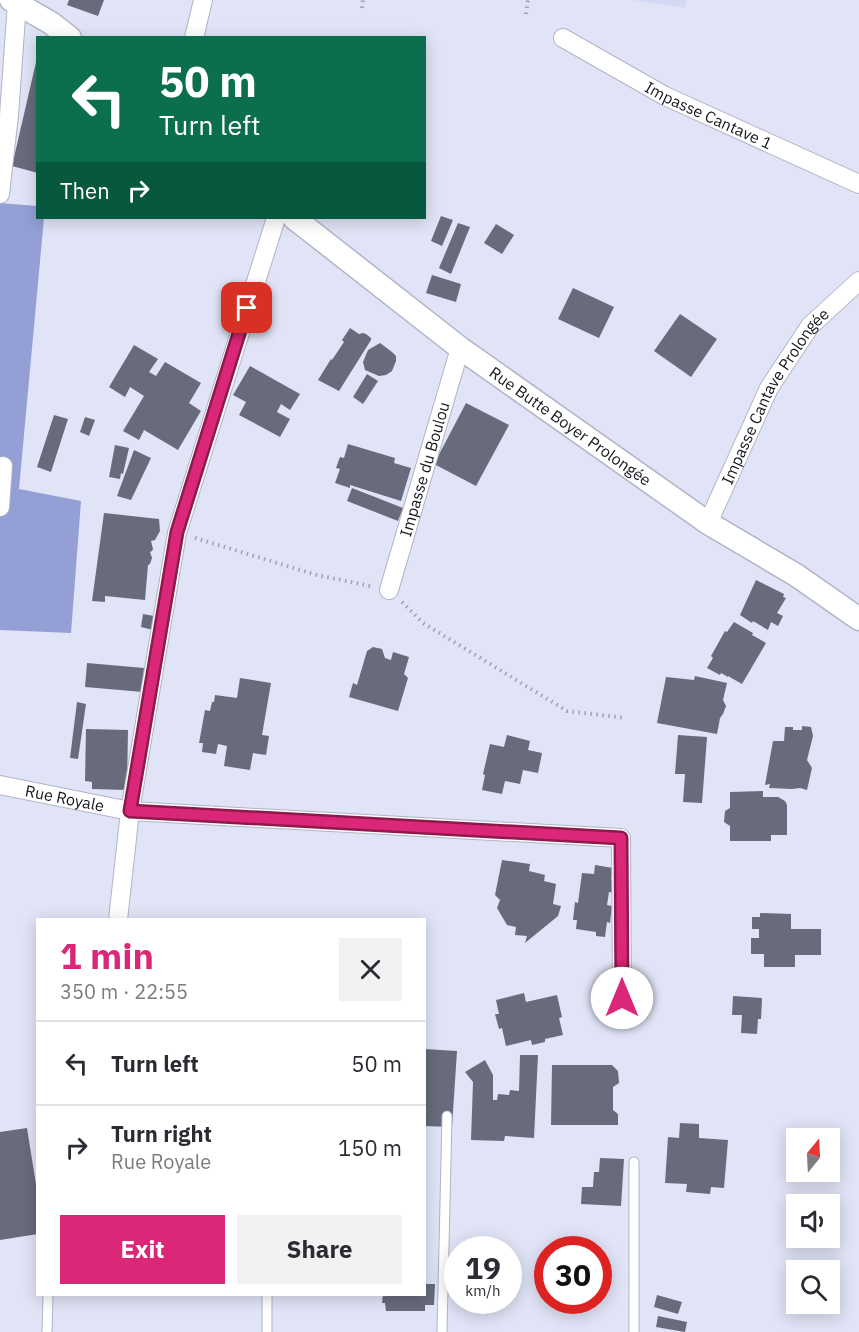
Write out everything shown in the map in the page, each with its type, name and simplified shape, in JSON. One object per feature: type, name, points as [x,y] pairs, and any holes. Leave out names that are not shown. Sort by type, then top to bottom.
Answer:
[{"type":"street","points":[[195,36],[203,0]]},
{"type":"street","points":[[0,194],[9,115],[14,2],[51,23],[67,36]]},
{"type":"street","name":"Impasse Cantave 1","points":[[563,38],[665,96],[859,184]]},
{"type":"street","points":[[118,918],[130,811],[177,532],[276,219]]},
{"type":"street","name":"Rue Butte Boyer Prolongée","points":[[295,219],[460,348],[708,523],[796,575],[859,619]]},
{"type":"street","name":"Impasse Cantave Prolongée","points":[[708,523],[769,388],[810,326],[859,281]]},
{"type":"street","name":"Impasse du Boulou","points":[[389,590],[460,348]]},
{"type":"street","points":[[0,507],[3,466]]},
{"type":"street","name":"Rue Royale","points":[[0,785],[130,811],[621,838],[622,998]]},
{"type":"lane","points":[[442,1332],[447,1116]]},
{"type":"lane","points":[[633,1162],[634,1332]]},
{"type":"lane","points":[[47,1332],[48,1296]]},
{"type":"lane","points":[[267,1296],[267,1332]]},
{"type":"path","points":[[362,8],[363,0]]},
{"type":"path","points":[[526,14],[528,0]]},
{"type":"path","points":[[177,532],[317,575],[389,590],[423,623],[567,711],[626,718]]},
{"type":"shaded area","points":[[633,0],[687,0],[685,8]]},
{"type":"shaded area","points":[[0,203],[36,206],[36,219],[44,219],[19,489],[81,501],[71,633],[0,630]]},
{"type":"building","points":[[69,0],[104,0],[98,16],[67,5]]},
{"type":"building","points":[[36,62],[36,172],[12,166]]},
{"type":"building","points":[[441,216],[453,220],[442,246],[431,241]]},
{"type":"building","points":[[458,223],[470,227],[451,274],[439,268]]},
{"type":"building","points":[[496,224],[514,235],[502,254],[484,243]]},
{"type":"building","points":[[432,275],[461,284],[456,302],[426,293]]},
{"type":"building","points":[[573,288],[614,307],[599,338],[558,319]]},
{"type":"building","points":[[680,314],[717,339],[691,377],[654,351]]},
{"type":"building","points":[[350,328],[359,334],[366,334],[371,340],[339,391],[318,380],[344,342],[342,340]]},
{"type":"building","points":[[380,343],[396,356],[396,361],[392,371],[379,376],[365,370],[363,362],[368,350]]},
{"type":"building","points":[[134,345],[158,359],[149,372],[156,376],[165,362],[201,383],[189,403],[201,411],[178,450],[144,430],[139,440],[123,431],[144,396],[130,387],[125,397],[109,387]]},
{"type":"building","points":[[250,366],[300,394],[290,410],[281,404],[277,412],[290,419],[280,437],[239,415],[246,402],[233,395]]},
{"type":"building","points":[[367,374],[378,381],[363,404],[353,397]]},
{"type":"building","points":[[466,403],[509,425],[476,486],[434,464]]},
{"type":"building","points":[[54,415],[68,419],[51,472],[37,467]]},
{"type":"building","points":[[85,417],[95,420],[89,436],[80,432]]},
{"type":"building","points":[[348,444],[395,458],[394,463],[411,468],[401,501],[350,485],[350,488],[335,483],[340,469],[336,468],[340,457],[344,458]]},
{"type":"building","points":[[115,445],[129,448],[120,479],[109,477]]},
{"type":"building","points":[[134,450],[151,458],[131,500],[117,496]]},
{"type":"building","points":[[352,488],[403,508],[398,521],[347,501]]},
{"type":"building","points":[[104,513],[159,519],[160,531],[155,540],[151,541],[153,549],[150,552],[152,558],[148,565],[145,600],[105,596],[105,602],[92,601]]},
{"type":"building","points":[[756,580],[784,594],[783,597],[786,598],[777,613],[783,616],[778,626],[771,622],[768,630],[740,615]]},
{"type":"building","points":[[143,614],[160,617],[157,631],[141,627]]},
{"type":"building","points":[[734,622],[766,643],[742,684],[707,668],[725,631],[727,632]]},
{"type":"building","points":[[373,647],[382,649],[385,658],[391,660],[393,652],[409,657],[404,674],[408,678],[398,711],[349,697],[353,683],[357,685],[367,651]]},
{"type":"building","points":[[87,663],[144,668],[143,692],[85,687]]},
{"type":"building","points":[[695,676],[727,683],[723,700],[726,706],[720,718],[717,734],[657,723],[666,677],[694,680]]},
{"type":"building","points":[[240,678],[271,683],[262,735],[269,736],[266,755],[253,753],[250,770],[224,766],[227,746],[218,744],[216,754],[202,752],[203,743],[199,743],[205,710],[210,711],[215,695],[237,698]]},
{"type":"building","points":[[77,702],[86,704],[78,759],[70,758]]},
{"type":"building","points":[[802,726],[811,727],[813,736],[807,760],[812,768],[807,790],[769,788],[770,784],[765,785],[773,741],[784,741],[785,727],[802,730]]},
{"type":"building","points":[[86,729],[128,730],[127,790],[92,789],[92,782],[85,781]]},
{"type":"building","points":[[507,735],[530,741],[528,750],[542,753],[538,773],[523,770],[520,784],[505,781],[502,794],[482,790],[490,744],[504,747]]},
{"type":"building","points":[[678,735],[707,737],[702,803],[683,802],[685,774],[675,774]]},
{"type":"building","points":[[763,791],[763,797],[778,797],[785,801],[787,835],[771,835],[771,841],[730,841],[730,826],[724,822],[725,811],[730,808],[730,792]]},
{"type":"building","points":[[502,860],[530,864],[529,871],[545,875],[544,881],[556,884],[553,904],[561,906],[558,916],[525,943],[527,936],[515,935],[516,927],[507,925],[497,908],[500,900],[495,895]]},
{"type":"building","points":[[595,865],[613,868],[611,879],[616,880],[615,893],[609,892],[607,905],[612,906],[605,937],[596,936],[596,932],[576,929],[577,920],[573,920],[582,873],[594,874]]},
{"type":"building","points":[[760,913],[791,914],[791,929],[821,929],[821,955],[795,955],[795,967],[764,967],[764,954],[751,954],[751,938],[759,938],[759,929],[752,929],[752,917],[760,917]]},
{"type":"building","points":[[524,993],[526,1002],[557,995],[563,1035],[532,1045],[531,1040],[506,1046],[502,1028],[499,1029],[495,1014],[499,1014],[496,1000]]},
{"type":"building","points":[[733,996],[762,998],[761,1019],[758,1019],[757,1034],[741,1033],[742,1015],[732,1015]]},
{"type":"building","points":[[426,1049],[457,1051],[452,1127],[426,1126]]},
{"type":"building","points":[[520,1055],[538,1055],[534,1138],[505,1136],[504,1141],[471,1140],[473,1082],[465,1072],[485,1060],[493,1075],[493,1100],[497,1100],[498,1094],[509,1095],[510,1090],[519,1091]]},
{"type":"building","points":[[552,1065],[612,1065],[618,1071],[619,1083],[613,1087],[613,1110],[618,1114],[618,1125],[551,1125]]},
{"type":"building","points":[[680,1123],[699,1124],[699,1138],[728,1140],[724,1188],[711,1187],[710,1194],[686,1192],[687,1184],[665,1183],[668,1137],[679,1138]]},
{"type":"building","points":[[27,1128],[36,1184],[36,1234],[0,1240],[0,1132]]},
{"type":"building","points":[[600,1158],[624,1159],[621,1206],[581,1204],[582,1187],[593,1187],[594,1172],[599,1172]]},
{"type":"building","points":[[426,1284],[435,1284],[434,1305],[425,1305],[425,1311],[386,1311],[385,1303],[382,1303],[383,1296],[426,1296]]},
{"type":"building","points":[[657,1295],[682,1302],[678,1314],[654,1307]]},
{"type":"building","points":[[658,1316],[687,1322],[685,1332],[656,1327]]},
{"type":"route","points":[[247,308],[177,532],[130,811],[621,838],[622,998]]}]
